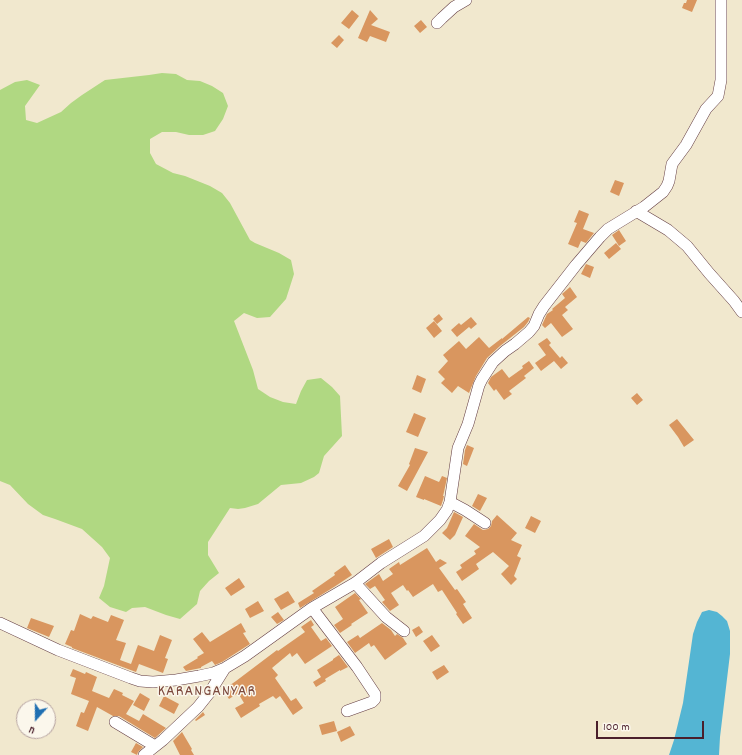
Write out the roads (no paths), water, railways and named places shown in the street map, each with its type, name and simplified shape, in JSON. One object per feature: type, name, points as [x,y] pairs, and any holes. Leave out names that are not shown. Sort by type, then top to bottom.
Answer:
[{"type":"street","points":[[437,23],[454,7],[466,0]]},
{"type":"street","points":[[0,623],[58,650],[140,681],[153,682],[176,680],[213,673],[225,668],[245,656],[312,608],[355,583],[381,563],[424,536],[440,520],[450,502],[458,448],[468,424],[476,392],[494,362],[529,332],[534,326],[544,306],[600,237],[608,229],[644,207],[663,192],[669,181],[672,164],[686,145],[706,109],[718,96],[721,80],[721,0]]},
{"type":"street","points":[[636,211],[668,230],[687,246],[742,312]]},
{"type":"street","points":[[450,502],[485,523]]},
{"type":"street","points":[[355,583],[386,617],[404,631]]},
{"type":"street","points":[[312,608],[357,667],[375,694],[375,699],[372,702],[347,711]]},
{"type":"street","points":[[144,755],[198,707],[210,692],[225,668]]},
{"type":"street","points":[[116,722],[155,746]]},
{"type":"water","points":[[709,610],[717,612],[727,621],[730,631],[730,654],[719,755],[669,755],[683,703],[693,634],[702,612]]},
{"type":"district","name":"KARANGANYAR","points":[[207,693]]}]
